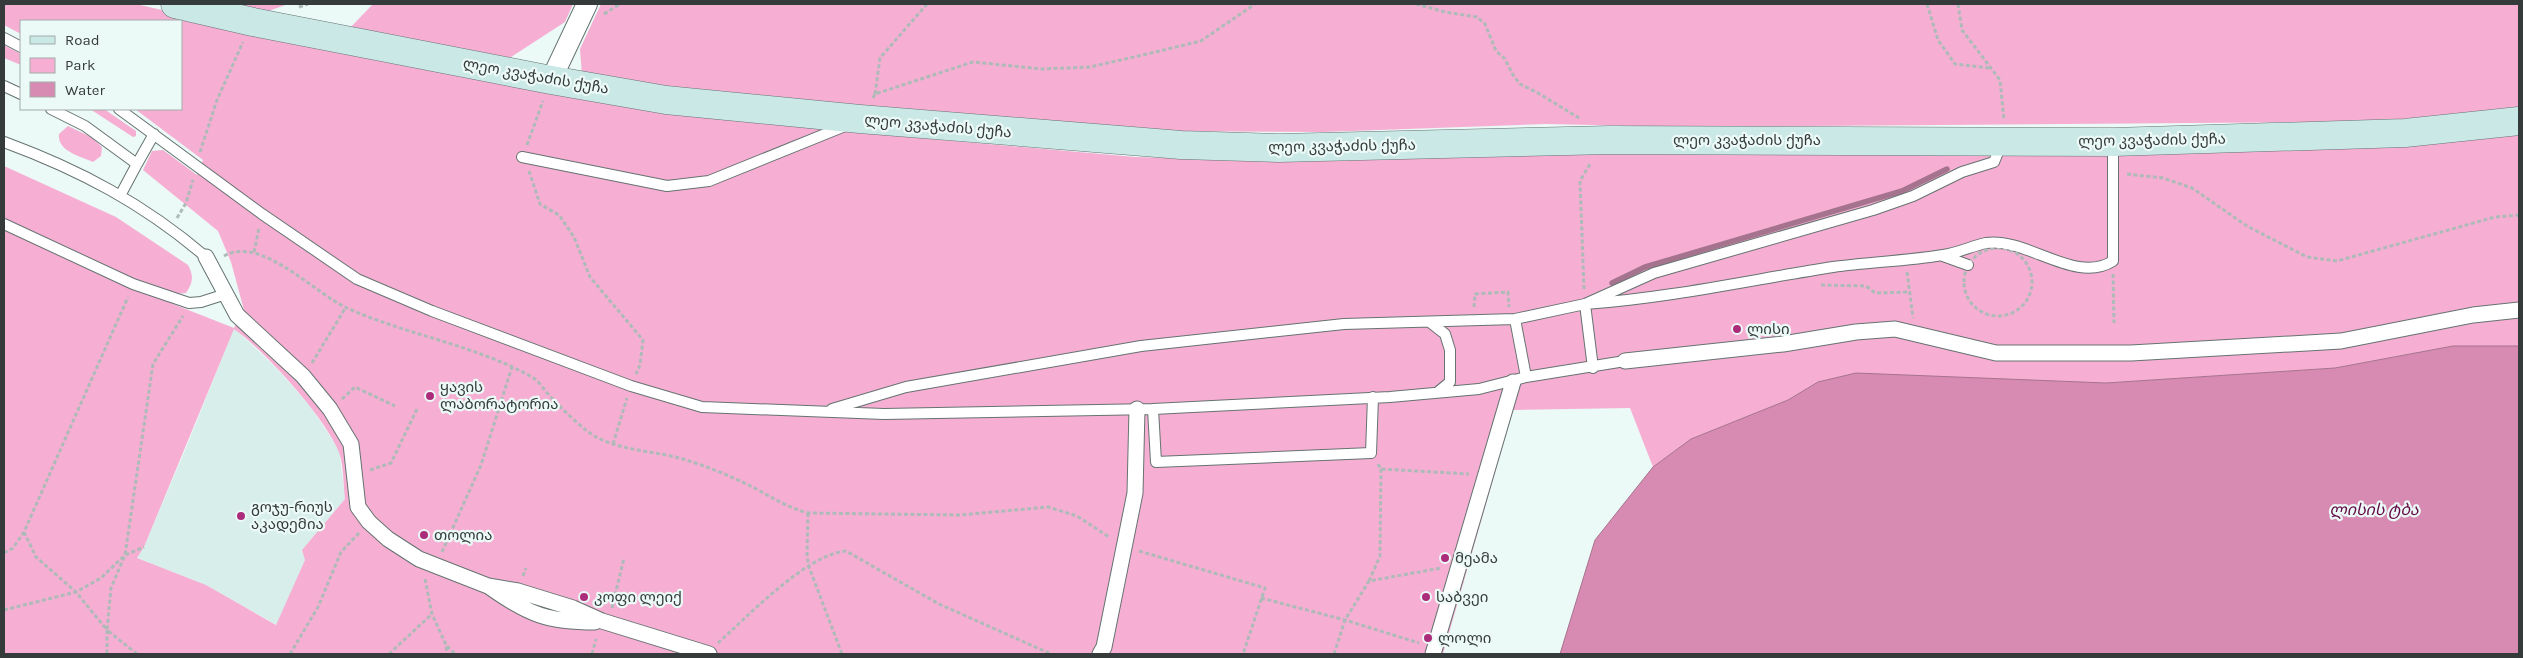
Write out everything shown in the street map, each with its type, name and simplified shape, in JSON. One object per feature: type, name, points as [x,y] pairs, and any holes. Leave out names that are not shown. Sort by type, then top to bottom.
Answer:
[{"type":"main road","name":"ლეო კვაჭაძის ქუჩა","points":[[175,4],[253,22],[551,80],[666,100],[1101,140],[1250,147],[1610,140],[2114,142],[2405,133],[2519,121]]},
{"type":"street","points":[[551,80],[587,4]]},
{"type":"street","points":[[208,260],[237,315],[303,376],[330,409],[351,444],[358,507],[369,522],[388,539],[419,559],[436,564],[488,586],[518,590],[573,608],[605,622],[708,654]]},
{"type":"street","points":[[1626,361],[1783,344],[1856,332],[1895,329],[1996,353],[2023,355],[2151,352],[2341,341],[2473,315],[2519,310]]},
{"type":"street","points":[[1434,651],[1486,476],[1519,380]]},
{"type":"street","points":[[1100,654],[1104,647],[1135,493],[1136,409]]},
{"type":"lane","points":[[4,38],[20,46]]},
{"type":"lane","points":[[4,86],[20,94]]},
{"type":"lane","points":[[53,110],[85,126],[138,164]]},
{"type":"lane","points":[[120,110],[262,214],[357,279],[432,311],[631,386],[702,408],[884,414],[1153,409],[1479,389],[1626,361]]},
{"type":"lane","points":[[522,157],[667,186],[709,181],[860,119]]},
{"type":"lane","points":[[121,194],[154,134]]},
{"type":"lane","points":[[1585,304],[1654,273],[1873,210],[1913,196],[1962,172],[1994,162],[2003,141]]},
{"type":"lane","points":[[4,142],[50,159],[121,194],[172,228],[208,260]]},
{"type":"lane","points":[[823,411],[906,388],[1141,346],[1344,324],[1430,323],[1515,319],[1585,304],[1636,300],[1807,272],[1943,255],[1987,243],[2014,243],[2062,264],[2103,268],[2113,261],[2114,142]]},
{"type":"lane","points":[[4,224],[133,284],[190,302],[201,302],[226,294]]},
{"type":"lane","points":[[1943,255],[1968,264]]},
{"type":"lane","points":[[1585,304],[1593,368]]},
{"type":"lane","points":[[1515,319],[1519,380]]},
{"type":"lane","points":[[1430,323],[1445,334],[1450,350],[1450,382],[1439,391]]},
{"type":"lane","points":[[1153,409],[1156,462],[1371,453],[1373,397]]},
{"type":"path","points":[[860,119],[875,94],[880,58],[927,4]]},
{"type":"path","points":[[875,94],[974,62],[1042,68],[1071,67],[1090,66],[1147,54],[1201,41],[1255,4]]},
{"type":"path","points":[[1416,4],[1445,12],[1477,17],[1485,24],[1496,51],[1505,59],[1513,76],[1520,84],[1567,109],[1610,140],[1585,171],[1580,181],[1584,288]]},
{"type":"path","points":[[1926,4],[1938,40],[1955,64],[1990,68]]},
{"type":"path","points":[[1958,4],[1962,30],[2000,80],[2005,114],[2003,141]]},
{"type":"path","points":[[186,203],[203,139],[217,100],[253,22]]},
{"type":"path","points":[[551,80],[522,157],[540,204],[559,214],[574,236],[590,276],[644,340],[640,365]]},
{"type":"path","points":[[2114,173],[2163,178],[2192,188],[2247,226],[2307,257],[2337,261],[2495,217],[2519,215]]},
{"type":"path","points":[[254,252],[262,214]]},
{"type":"path","points":[[2006,248],[2017,253],[2026,261],[2031,271],[2033,282],[2031,294],[2026,304],[2017,312],[2006,316],[1995,317],[1983,314],[1967,298],[1964,276],[1968,264],[1975,256],[1990,249],[2006,248]]},
{"type":"path","points":[[208,260],[231,252],[254,252],[274,262],[346,307],[512,368],[534,378],[550,397],[597,438],[613,444],[682,459],[758,490],[789,508],[808,513],[960,515],[1048,507],[1077,516],[1124,547],[1265,588],[1243,654]]},
{"type":"path","points":[[2113,261],[2114,323]]},
{"type":"path","points":[[1807,272],[1810,285],[1866,286],[1875,293],[1910,292],[1913,314]]},
{"type":"path","points":[[4,553],[13,548],[24,532],[133,284]]},
{"type":"path","points":[[1474,306],[1475,294],[1508,292],[1509,307]]},
{"type":"path","points":[[107,654],[106,630],[111,588],[125,555],[153,364],[171,339],[190,302]]},
{"type":"path","points":[[303,376],[346,307]]},
{"type":"path","points":[[436,564],[480,465],[512,368]]},
{"type":"path","points":[[613,444],[631,386]]},
{"type":"path","points":[[330,409],[356,387],[394,406]]},
{"type":"path","points":[[354,475],[391,462],[417,409]]},
{"type":"path","points":[[1334,654],[1345,620],[1369,581],[1380,556],[1381,469],[1371,453]]},
{"type":"path","points":[[1381,469],[1486,476]]},
{"type":"path","points":[[808,513],[806,556],[842,654]]},
{"type":"path","points":[[290,654],[318,607],[341,552],[369,522]]},
{"type":"path","points":[[24,532],[36,557],[76,592],[106,630],[137,654]]},
{"type":"path","points":[[4,610],[76,592],[102,578],[125,555],[144,547]]},
{"type":"path","points":[[708,654],[796,574],[836,552],[846,551],[939,604],[1051,654]]},
{"type":"path","points":[[605,622],[624,558]]},
{"type":"path","points":[[419,559],[432,614],[446,645],[447,654]]},
{"type":"path","points":[[1369,581],[1459,564]]},
{"type":"path","points":[[1261,598],[1345,620],[1434,651]]},
{"type":"path","points":[[389,654],[432,614]]},
{"type":"path","points":[[446,645],[455,654]]},
{"type":"shaded area","points":[[234,328],[277,369],[310,406],[339,450],[345,499],[302,550],[305,560],[277,625],[206,585],[137,558],[144,547],[189,441]]},
{"type":"green space","points":[[4,4],[136,4],[252,31],[663,110],[863,133],[1135,157],[1267,161],[2519,129],[2519,346],[2453,346],[2335,368],[2106,383],[1984,379],[1818,382],[1788,400],[1691,439],[1653,467],[1630,408],[1513,410],[1443,654],[4,654],[4,166],[116,217],[188,265],[192,276],[190,286],[186,293],[176,294],[173,304],[234,328],[244,310],[231,262],[218,231],[143,170],[152,151],[163,150],[197,175],[203,160],[136,110],[182,110],[182,20],[20,20],[20,33],[4,25]],"holes":[[[234,329],[261,352],[292,384],[330,435],[338,450],[341,461],[345,499],[302,550],[305,560],[276,625],[206,585],[137,558],[144,547]]]},
{"type":"green space","points":[[234,4],[288,4],[266,12]]},
{"type":"green space","points":[[373,4],[573,4],[565,22],[502,63],[348,30]]},
{"type":"green space","points":[[601,4],[2519,4],[2519,107],[2403,119],[2325,122],[1686,127],[1546,124],[1323,132],[1154,131],[668,90],[582,75],[580,49]]},
{"type":"green space","points":[[4,45],[20,53],[20,65],[4,58]]},
{"type":"green space","points":[[92,110],[105,110],[136,131],[136,136],[133,137]]},
{"type":"green space","points":[[68,126],[91,137],[102,147],[101,156],[93,162],[65,149],[59,140],[59,134]]},
{"type":"water","name":"ლისის ტბა","points":[[2453,346],[2519,346],[2519,654],[1560,654],[1595,540],[1653,467],[1691,439],[1788,400],[1818,382],[1856,373],[2106,383],[2335,368]]},
{"type":"waterway","points":[[1612,283],[1645,267],[1902,191],[1947,169]]},
{"type":"place","name":"ლისი","points":[[1737,329]]},
{"type":"place","name":"ყავის ლაბორატორია","points":[[430,396]]},
{"type":"place","name":"გოჯუ-რიუს აკადემია","points":[[241,516]]},
{"type":"place","name":"თოლია","points":[[424,535]]},
{"type":"place","name":"მეამა","points":[[1445,558]]},
{"type":"place","name":"კოფი ლეიქ","points":[[584,597]]},
{"type":"place","name":"საბვეი","points":[[1426,597]]},
{"type":"place","name":"ლოლი","points":[[1428,638]]}]
